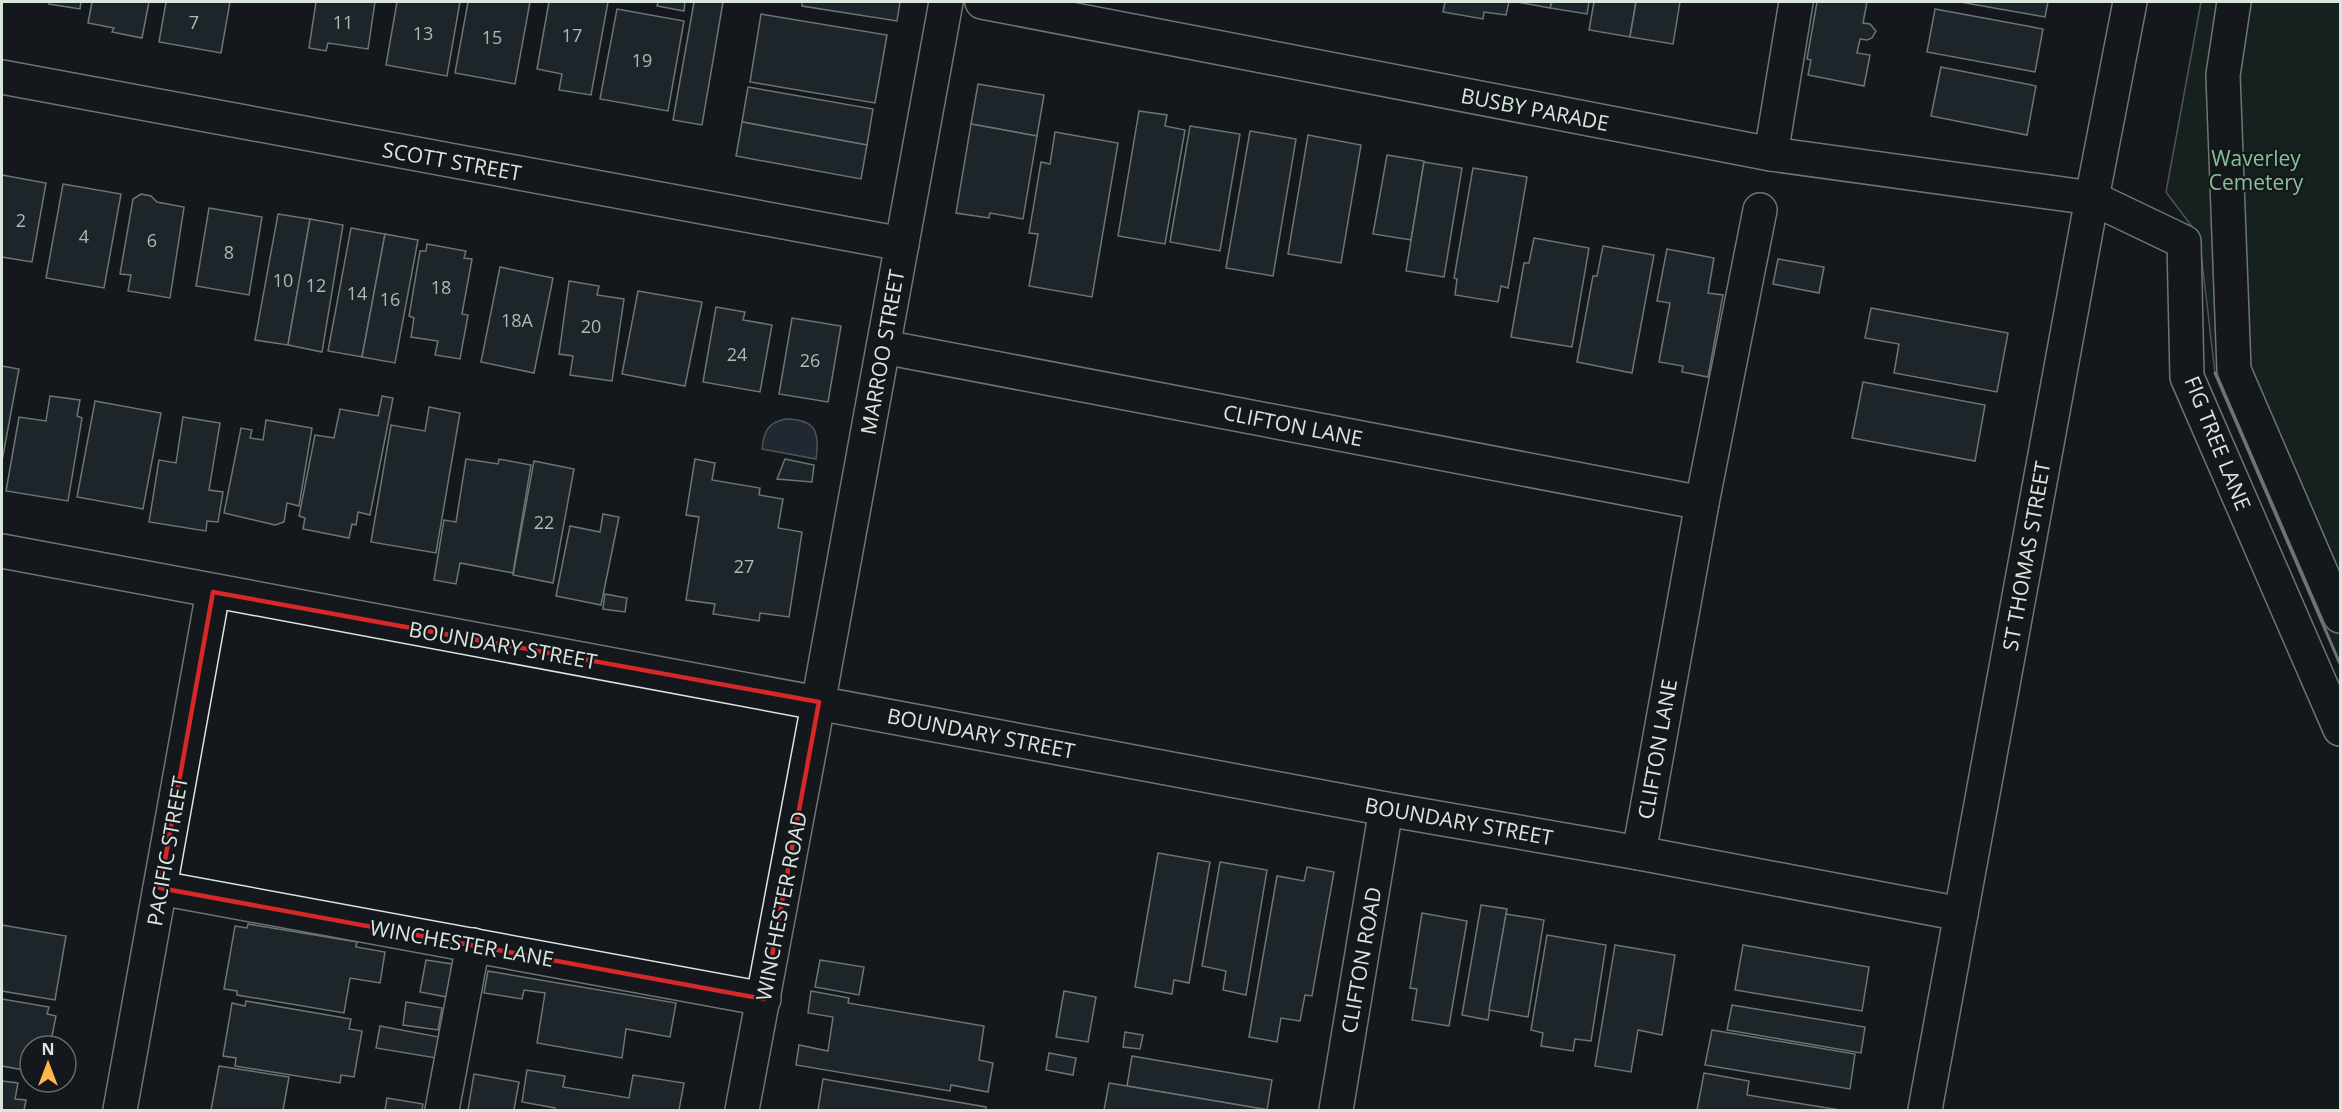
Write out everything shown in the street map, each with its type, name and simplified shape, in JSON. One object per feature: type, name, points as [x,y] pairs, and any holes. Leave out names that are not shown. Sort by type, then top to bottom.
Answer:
[{"type":"street","name":"MARROO STREET","points":[[819,702],[946,2]]},
{"type":"street","name":"BUSBY PARADE","points":[[982,2],[1771,154],[2092,198]]},
{"type":"street","points":[[1771,154],[1796,2]]},
{"type":"street","name":"ST THOMAS STREET","points":[[1925,1110],[2130,2]]},
{"type":"street","points":[[2234,2],[2223,75],[2234,370],[2340,616]]},
{"type":"street","name":"SCOTT STREET","points":[[2,77],[902,244]]},
{"type":"street","name":"FIG TREE LANE","points":[[2092,198],[2184,242],[2187,377],[2340,729]]},
{"type":"street","name":"CLIFTON LANE","points":[[1639,853],[1702,503],[1760,210]]},
{"type":"street","name":"CLIFTON LANE","points":[[884,347],[1702,503]]},
{"type":"street","name":"BOUNDARY STREET","points":[[2,551],[213,592],[1961,914]]},
{"type":"street","name":"PACIFIC STREET","points":[[120,1110],[213,592]]},
{"type":"street","name":"WINCHESTER ROAD","points":[[742,1110],[819,702]]},
{"type":"street","name":"CLIFTON ROAD","points":[[1336,1110],[1386,809]]},
{"type":"street","name":"WINCHESTER LANE","points":[[160,888],[764,999]]},
{"type":"street","points":[[442,1110],[473,945]]},
{"type":"highlighted area","points":[[213,592],[819,702],[764,999],[160,888]]},
{"type":"green space","name":"Waverley Cemetery","points":[[2201,2],[2340,2],[2340,664],[2215,373],[2199,236],[2166,192]]},
{"type":"water","points":[[785,419],[803,421],[814,429],[817,441],[816,459],[762,449],[770,426]]},
{"type":"building","points":[[49,2],[81,2],[80,9],[49,4]]},
{"type":"building","points":[[92,2],[149,2],[142,38],[112,32],[114,28],[88,23]]},
{"type":"building","points":[[166,2],[230,2],[221,53],[159,42]]},
{"type":"building","points":[[316,2],[375,2],[368,49],[328,43],[326,51],[309,48]]},
{"type":"building","points":[[397,2],[460,2],[447,76],[386,65]]},
{"type":"building","points":[[468,2],[530,2],[515,84],[455,73]]},
{"type":"building","points":[[549,2],[608,2],[591,95],[559,90],[562,74],[537,69]]},
{"type":"building","points":[[658,2],[685,2],[684,11],[657,6]]},
{"type":"building","points":[[694,2],[723,2],[702,125],[673,120]]},
{"type":"building","points":[[802,2],[900,2],[897,21],[802,6]]},
{"type":"building","points":[[1445,2],[1509,2],[1506,15],[1484,12],[1483,19],[1443,12]]},
{"type":"building","points":[[1517,2],[1552,2],[1550,8]]},
{"type":"building","points":[[1552,2],[1589,2],[1587,14],[1550,8]]},
{"type":"building","points":[[1594,2],[1636,2],[1630,37],[1589,30]]},
{"type":"building","points":[[1636,2],[1680,2],[1673,44],[1630,37]]},
{"type":"building","points":[[1817,2],[1867,2],[1863,23],[1870,24],[1876,31],[1872,38],[1860,39],[1857,53],[1870,55],[1864,86],[1808,75],[1811,60],[1807,59]]},
{"type":"building","points":[[1960,2],[2048,2],[2045,17]]},
{"type":"building","points":[[617,9],[684,21],[668,111],[600,99]]},
{"type":"building","points":[[1935,9],[2043,29],[2035,72],[1927,52]]},
{"type":"building","points":[[761,14],[887,35],[875,103],[750,82]]},
{"type":"building","points":[[1941,67],[2036,86],[2027,135],[1931,116]]},
{"type":"building","points":[[978,84],[1044,95],[1037,136],[971,124]]},
{"type":"building","points":[[748,87],[873,109],[867,145],[742,122]]},
{"type":"building","points":[[1139,111],[1167,115],[1165,126],[1185,130],[1165,244],[1118,236]]},
{"type":"building","points":[[742,122],[867,145],[861,179],[736,156]]},
{"type":"building","points":[[971,124],[1037,136],[1023,219],[990,213],[989,218],[956,213]]},
{"type":"building","points":[[1190,126],[1240,134],[1220,251],[1170,242]]},
{"type":"building","points":[[1250,131],[1296,139],[1273,276],[1226,268]]},
{"type":"building","points":[[1055,132],[1118,143],[1092,297],[1029,286],[1038,234],[1029,233],[1041,162],[1050,164]]},
{"type":"building","points":[[1308,135],[1361,145],[1341,263],[1288,254]]},
{"type":"building","points":[[1387,155],[1424,161],[1411,240],[1373,234]]},
{"type":"building","points":[[1424,162],[1462,168],[1444,277],[1406,271]]},
{"type":"building","points":[[1473,168],[1527,177],[1508,288],[1501,286],[1498,302],[1455,295],[1457,279],[1454,278]]},
{"type":"building","points":[[2,175],[46,183],[32,262],[2,257]]},
{"type":"building","points":[[63,184],[121,194],[104,288],[46,278]]},
{"type":"building","points":[[141,194],[151,196],[157,202],[184,207],[170,298],[128,291],[131,275],[120,274],[133,199]]},
{"type":"building","points":[[209,208],[262,217],[249,295],[196,286]]},
{"type":"building","points":[[278,214],[310,219],[288,345],[255,340]]},
{"type":"building","points":[[310,219],[343,225],[322,352],[288,345]]},
{"type":"building","points":[[351,228],[385,234],[362,357],[328,351]]},
{"type":"building","points":[[385,234],[418,240],[395,363],[362,357]]},
{"type":"building","points":[[1534,238],[1589,248],[1572,347],[1511,337],[1524,263],[1529,263]]},
{"type":"building","points":[[427,244],[466,251],[464,258],[472,259],[462,314],[468,315],[460,359],[435,355],[438,341],[411,337],[414,318],[409,316],[420,251],[426,251]]},
{"type":"building","points":[[1603,246],[1654,255],[1632,373],[1577,362],[1593,276],[1597,276]]},
{"type":"building","points":[[1667,249],[1714,258],[1708,293],[1723,295],[1708,377],[1682,372],[1683,366],[1659,362],[1670,303],[1657,301]]},
{"type":"building","points":[[1778,259],[1824,267],[1819,293],[1773,284]]},
{"type":"building","points":[[500,267],[553,278],[534,373],[481,362]]},
{"type":"building","points":[[569,281],[599,286],[597,295],[624,299],[612,381],[570,375],[573,356],[559,354]]},
{"type":"building","points":[[638,291],[702,302],[685,386],[622,374]]},
{"type":"building","points":[[716,307],[745,312],[743,320],[772,325],[760,392],[703,382]]},
{"type":"building","points":[[1871,308],[2008,333],[1997,392],[1894,373],[1899,344],[1865,338]]},
{"type":"building","points":[[792,318],[841,326],[828,402],[779,394]]},
{"type":"building","points":[[2,366],[19,369],[2,461]]},
{"type":"building","points":[[1863,382],[1985,405],[1975,461],[1852,438]]},
{"type":"building","points":[[50,396],[80,400],[77,416],[82,418],[68,501],[6,491],[19,417],[46,421]]},
{"type":"building","points":[[382,396],[393,398],[370,515],[358,512],[356,525],[352,524],[349,538],[303,529],[305,518],[299,516],[315,435],[334,438],[340,409],[378,416]]},
{"type":"building","points":[[95,401],[161,413],[143,509],[77,497]]},
{"type":"building","points":[[429,407],[460,413],[436,553],[371,542],[391,425],[425,431]]},
{"type":"building","points":[[183,417],[220,423],[209,490],[223,492],[218,522],[207,521],[206,531],[149,522],[159,460],[176,463]]},
{"type":"building","points":[[266,420],[312,428],[299,506],[287,503],[284,522],[275,525],[224,513],[241,428],[252,430],[250,438],[263,440]]},
{"type":"building","points":[[466,459],[498,464],[499,459],[531,465],[513,573],[460,563],[456,584],[434,580],[444,520],[456,522]]},
{"type":"building","points":[[695,459],[715,463],[712,480],[760,488],[759,495],[783,499],[778,528],[802,532],[789,617],[760,613],[759,621],[713,614],[715,604],[686,600],[699,517],[686,515]]},
{"type":"building","points":[[785,459],[814,465],[812,482],[777,479]]},
{"type":"building","points":[[534,461],[574,469],[553,583],[513,575]]},
{"type":"building","points":[[603,514],[619,517],[601,605],[556,596],[570,526],[600,532]]},
{"type":"building","points":[[605,594],[627,598],[625,612],[603,609]]},
{"type":"building","points":[[1158,853],[1210,862],[1189,983],[1174,980],[1172,994],[1135,987]]},
{"type":"building","points":[[1220,862],[1267,870],[1246,995],[1223,990],[1226,971],[1202,966]]},
{"type":"building","points":[[1307,867],[1334,872],[1312,996],[1305,995],[1300,1021],[1281,1018],[1277,1042],[1249,1037],[1277,876],[1304,881]]},
{"type":"building","points":[[1481,905],[1507,909],[1488,1020],[1462,1015]]},
{"type":"building","points":[[1422,913],[1467,921],[1449,1026],[1412,1020],[1417,989],[1410,988]]},
{"type":"building","points":[[1506,914],[1544,920],[1528,1017],[1489,1010]]},
{"type":"building","points":[[248,924],[357,942],[356,947],[385,952],[380,983],[350,978],[344,1013],[237,995],[237,991],[224,989],[235,926],[247,928]]},
{"type":"building","points":[[2,925],[66,936],[55,1000],[2,991]]},
{"type":"building","points":[[1547,935],[1606,945],[1591,1041],[1575,1039],[1573,1051],[1541,1046],[1543,1033],[1531,1030]]},
{"type":"building","points":[[1615,945],[1675,955],[1662,1035],[1638,1030],[1631,1072],[1595,1066]]},
{"type":"building","points":[[1743,945],[1869,967],[1862,1011],[1735,990]]},
{"type":"building","points":[[426,960],[452,964],[447,997],[420,992]]},
{"type":"building","points":[[820,960],[864,967],[859,995],[815,987]]},
{"type":"building","points":[[488,971],[676,1003],[670,1037],[626,1029],[622,1058],[537,1043],[545,993],[524,990],[522,999],[484,993]]},
{"type":"building","points":[[811,991],[849,998],[848,1003],[984,1026],[979,1060],[993,1063],[988,1092],[951,1085],[950,1091],[796,1065],[799,1045],[828,1051],[833,1017],[808,1013]]},
{"type":"building","points":[[1064,991],[1096,997],[1088,1042],[1056,1037]]},
{"type":"building","points":[[2,999],[49,1007],[47,1014],[56,1016],[52,1034],[18,1034],[18,1069],[2,1066]]},
{"type":"building","points":[[246,1001],[351,1019],[349,1029],[362,1031],[354,1077],[341,1075],[340,1083],[235,1066],[236,1058],[223,1056],[232,1003],[245,1006]]},
{"type":"building","points":[[406,1002],[442,1008],[438,1030],[403,1025]]},
{"type":"building","points":[[1732,1005],[1865,1027],[1861,1053],[1727,1030]]},
{"type":"building","points":[[380,1026],[439,1037],[436,1058],[376,1048]]},
{"type":"building","points":[[1712,1030],[1855,1054],[1850,1089],[1705,1065]]},
{"type":"building","points":[[1125,1032],[1143,1035],[1140,1049],[1123,1047]]},
{"type":"building","points":[[1049,1053],[1076,1058],[1073,1075],[1046,1070]]},
{"type":"building","points":[[1132,1056],[1272,1080],[1267,1110],[1127,1086]]},
{"type":"building","points":[[219,1066],[289,1077],[283,1110],[211,1110]]},
{"type":"building","points":[[527,1070],[565,1076],[563,1087],[629,1098],[633,1075],[684,1083],[679,1110],[555,1110],[555,1108],[522,1102]]},
{"type":"building","points":[[1704,1073],[1749,1081],[1747,1095],[1840,1110],[1697,1110]]},
{"type":"building","points":[[474,1074],[519,1082],[514,1110],[468,1110]]},
{"type":"building","points":[[823,1079],[986,1107],[986,1110],[818,1110]]},
{"type":"building","points":[[2,1081],[18,1083],[15,1099],[26,1100],[24,1110],[2,1110]]},
{"type":"building","points":[[1109,1083],[1127,1086],[1269,1110],[1104,1110]]},
{"type":"building","points":[[387,1098],[423,1104],[422,1110],[385,1110]]},
{"type":"wall","points":[[2215,373],[2340,664]]}]
